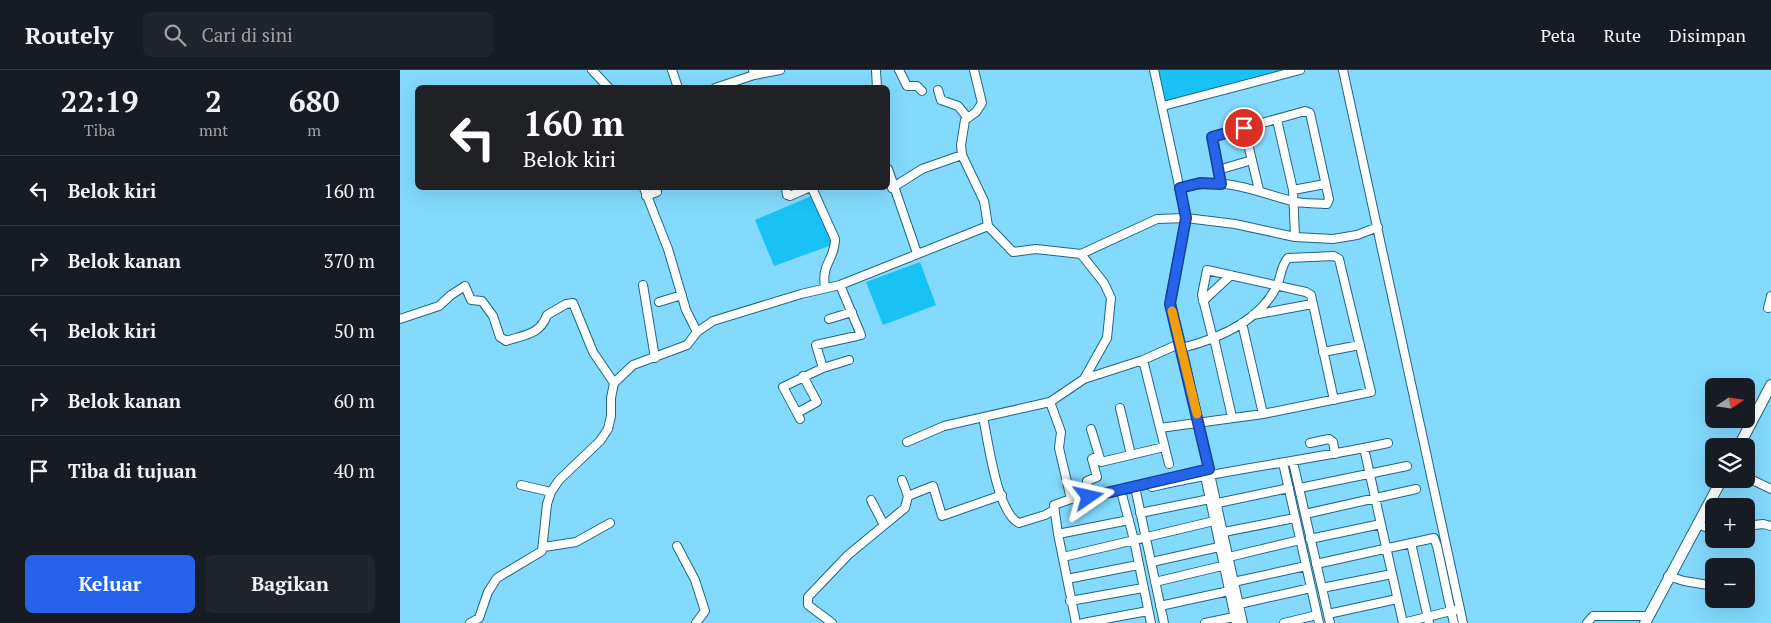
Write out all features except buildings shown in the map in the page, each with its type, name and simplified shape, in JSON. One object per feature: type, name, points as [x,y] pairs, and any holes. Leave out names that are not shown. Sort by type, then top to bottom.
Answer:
[{"type":"main road","points":[[1743,438],[1771,385]]},
{"type":"main road","points":[[1646,620],[1717,488]]},
{"type":"street","points":[[592,70],[606,85]]},
{"type":"street","points":[[672,70],[677,85]]},
{"type":"street","points":[[720,85],[754,72],[780,70]]},
{"type":"street","points":[[876,70],[877,85]]},
{"type":"street","points":[[899,70],[907,86],[917,86],[922,91]]},
{"type":"street","points":[[974,70],[982,103],[976,112],[967,117],[962,136],[962,155],[984,201],[988,226],[1013,252],[1036,249],[1081,254],[1157,219],[1186,218],[1235,224],[1295,237],[1333,239],[1357,235],[1378,227]]},
{"type":"street","points":[[1154,70],[1186,218],[1170,299],[1199,423],[1214,503],[1230,562],[1243,623]]},
{"type":"street","points":[[1163,106],[1300,70]]},
{"type":"street","points":[[1342,70],[1378,227],[1456,610],[1454,623]]},
{"type":"street","points":[[938,90],[941,100],[958,106],[967,117]]},
{"type":"street","points":[[1180,188],[1200,183],[1221,184],[1259,190],[1293,202],[1327,204],[1329,199],[1310,113],[1305,111],[1212,137],[1221,184]]},
{"type":"street","points":[[1277,120],[1293,190],[1295,237]]},
{"type":"street","points":[[1244,128],[1259,190]]},
{"type":"street","points":[[892,188],[922,170],[962,155]]},
{"type":"street","points":[[1218,170],[1252,160]]},
{"type":"street","points":[[890,178],[917,253]]},
{"type":"street","points":[[1293,190],[1325,184]]},
{"type":"street","points":[[644,190],[668,249],[688,316],[697,332]]},
{"type":"street","points":[[786,190],[787,195],[790,196],[804,190]]},
{"type":"street","points":[[813,190],[835,239],[835,247],[823,274],[825,287]]},
{"type":"street","points":[[646,196],[656,192]]},
{"type":"street","points":[[470,623],[479,618],[482,613],[488,592],[497,578],[542,551],[551,492],[559,480],[593,449],[608,428],[614,383],[633,365],[687,344],[697,332],[713,321],[825,287],[840,285],[988,226]]},
{"type":"street","points":[[907,442],[944,426],[1050,402],[1084,379],[1107,338],[1111,298],[1104,283],[1081,254]]},
{"type":"street","points":[[1084,379],[1181,346],[1213,339],[1242,324],[1264,305],[1277,287],[1288,258],[1337,257],[1371,392],[1263,414],[1160,428]]},
{"type":"street","points":[[1232,418],[1202,295],[1207,270],[1306,292],[1310,295],[1334,400]]},
{"type":"street","points":[[1204,301],[1230,275]]},
{"type":"street","points":[[822,368],[816,345],[862,339],[840,285]]},
{"type":"street","points":[[400,319],[439,306],[451,295],[466,286],[471,300],[482,301],[493,316],[500,337],[506,341],[536,331],[543,326],[547,315],[573,302],[593,352],[614,383]]},
{"type":"street","points":[[643,286],[655,358]]},
{"type":"street","points":[[659,302],[682,295]]},
{"type":"street","points":[[1768,308],[1771,296]]},
{"type":"street","points":[[1252,316],[1312,304]]},
{"type":"street","points":[[829,319],[852,312]]},
{"type":"street","points":[[1242,324],[1263,414]]},
{"type":"street","points":[[1323,352],[1360,345]]},
{"type":"street","points":[[803,376],[816,402],[798,416],[783,387],[803,376],[822,368],[849,360]]},
{"type":"street","points":[[1144,360],[1169,464]]},
{"type":"street","points":[[1050,402],[1061,432],[1059,448],[1071,499]]},
{"type":"street","points":[[1120,408],[1131,455]]},
{"type":"street","points":[[984,417],[995,478],[1009,513],[1017,522],[1045,515],[1054,510]]},
{"type":"street","points":[[1091,429],[1097,456],[1102,462],[1164,447]]},
{"type":"street","points":[[1310,443],[1331,440],[1335,454]]},
{"type":"street","points":[[1076,623],[1070,601],[1058,534],[1054,510],[1055,504],[1071,499],[1121,491],[1208,472],[1293,462],[1388,443]]},
{"type":"street","points":[[1364,448],[1403,623],[1428,620],[1456,610]]},
{"type":"street","points":[[1089,497],[1087,482],[1097,477],[1092,459],[1097,456]]},
{"type":"street","points":[[1293,462],[1330,623]]},
{"type":"street","points":[[1283,463],[1318,619],[1284,623]]},
{"type":"street","points":[[1300,488],[1407,466]]},
{"type":"street","points":[[832,623],[808,605],[808,597],[848,555],[905,508],[908,496],[902,480]]},
{"type":"street","points":[[1755,482],[1771,490]]},
{"type":"street","points":[[521,484],[551,492]]},
{"type":"street","points":[[908,496],[933,486],[942,516],[1002,495]]},
{"type":"street","points":[[1135,488],[1164,623]]},
{"type":"street","points":[[1140,514],[1214,503],[1289,488]]},
{"type":"street","points":[[1222,532],[1416,489]]},
{"type":"street","points":[[1121,491],[1134,540],[1151,623]]},
{"type":"street","points":[[871,500],[884,524]]},
{"type":"street","points":[[1205,623],[1235,620],[1238,605],[1238,581],[1230,562],[1219,547],[1222,532],[1214,521],[1214,503]]},
{"type":"street","points":[[1295,517],[1305,514]]},
{"type":"street","points":[[1058,534],[1129,520]]},
{"type":"street","points":[[1063,557],[1214,521]]},
{"type":"street","points":[[544,547],[576,542],[610,523]]},
{"type":"street","points":[[1310,539],[1381,524]]},
{"type":"street","points":[[1697,524],[1705,527]]},
{"type":"street","points":[[1755,525],[1771,526]]},
{"type":"street","points":[[1316,564],[1434,538],[1456,610],[1463,623]]},
{"type":"street","points":[[1155,582],[1230,562],[1300,540]]},
{"type":"street","points":[[1411,543],[1428,620]]},
{"type":"street","points":[[677,546],[695,580],[705,612],[696,623]]},
{"type":"street","points":[[1067,579],[1219,547]]},
{"type":"street","points":[[1138,565],[1152,562]]},
{"type":"street","points":[[1230,562],[1229,590],[1247,623]]},
{"type":"street","points":[[1238,581],[1306,566]]},
{"type":"street","points":[[1238,605],[1392,574]]},
{"type":"street","points":[[1668,576],[1705,584]]},
{"type":"street","points":[[1070,601],[1143,588]]},
{"type":"street","points":[[1160,606],[1229,590]]},
{"type":"street","points":[[1328,614],[1397,599]]},
{"type":"street","points":[[1083,623],[1148,611]]},
{"type":"street","points":[[1587,623],[1593,616],[1646,620]]},
{"type":"shaded area","points":[[1154,70],[1294,70],[1163,105]]},
{"type":"shaded area","points":[[814,195],[832,245],[774,266],[755,220]]},
{"type":"shaded area","points":[[920,262],[936,305],[883,325],[866,282]]},
{"type":"slow traffic","points":[[1172,311],[1197,414]]},
{"type":"route","points":[[1089,497],[1209,469],[1182,348],[1170,304],[1186,218],[1180,188],[1200,183],[1221,184],[1212,137],[1244,128]]}]
